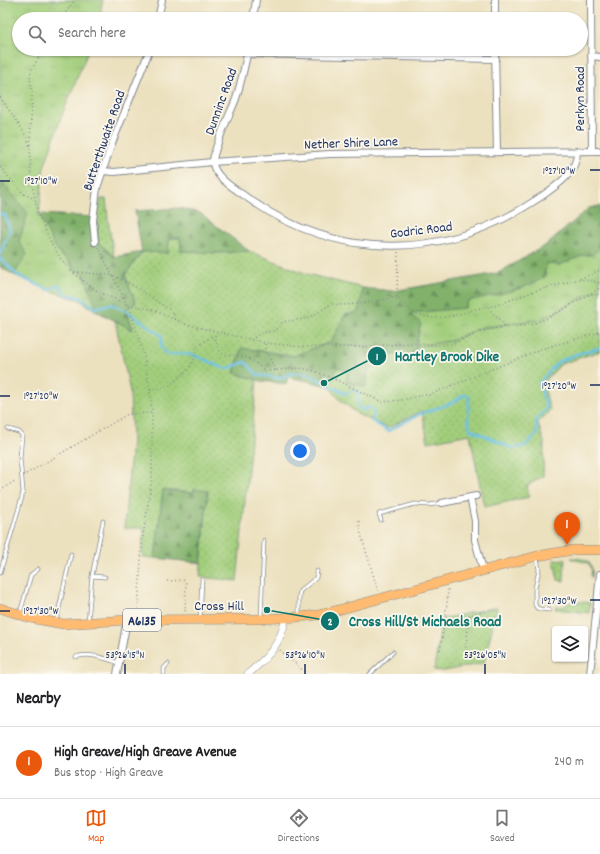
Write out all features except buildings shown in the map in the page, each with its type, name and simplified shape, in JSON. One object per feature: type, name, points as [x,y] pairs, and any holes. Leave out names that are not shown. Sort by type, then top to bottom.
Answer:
[{"type":"main road","name":"A6135","points":[[483,570],[536,556],[573,550],[600,550]]},
{"type":"main road","name":"Cross Hill","points":[[0,608],[30,618],[56,623],[88,623],[127,620],[261,619],[299,617],[318,615],[483,570]]},
{"type":"street","points":[[159,12],[162,0]]},
{"type":"street","points":[[255,12],[256,0]]},
{"type":"street","points":[[495,0],[495,12]]},
{"type":"street","name":"Perkyn Road","points":[[591,0],[592,151]]},
{"type":"street","name":"Butterthwaite Road","points":[[95,242],[93,221],[97,188],[147,56]]},
{"type":"street","name":"Dunninc Road","points":[[212,162],[215,149],[236,98],[247,56]]},
{"type":"street","points":[[403,56],[496,59],[496,152]]},
{"type":"street","points":[[591,56],[600,57]]},
{"type":"street","name":"Godric Road","points":[[212,162],[221,177],[234,188],[271,213],[292,223],[315,233],[335,239],[378,246],[398,246],[416,245],[455,238],[497,223],[520,211],[562,181],[573,168],[576,162],[577,151]]},
{"type":"street","name":"Nether Shire Lane","points":[[103,170],[114,172],[212,162],[330,154],[600,151]]},
{"type":"street","points":[[442,502],[473,497],[475,540],[483,570]]},
{"type":"street","points":[[590,674],[600,574]]},
{"type":"street","points":[[248,674],[270,654],[276,646],[281,636],[286,617]]},
{"type":"street","points":[[117,674],[127,620]]},
{"type":"lane","points":[[0,573],[22,497],[20,458],[22,435],[19,432],[8,429]]},
{"type":"lane","points":[[381,520],[379,514],[415,504],[429,506],[442,502]]},
{"type":"lane","points":[[88,623],[92,576],[103,521]]},
{"type":"lane","points":[[261,619],[264,540]]},
{"type":"lane","points":[[56,623],[71,554]]},
{"type":"lane","points":[[536,556],[539,570],[535,588],[535,605],[537,608],[549,610]]},
{"type":"lane","points":[[19,615],[31,575],[38,569]]},
{"type":"lane","points":[[299,617],[300,591],[316,578],[317,571]]},
{"type":"lane","points":[[92,576],[105,577]]},
{"type":"lane","points":[[200,619],[202,579]]},
{"type":"lane","points":[[370,674],[393,652]]},
{"type":"lane","points":[[76,657],[97,657],[119,663]]},
{"type":"lane","points":[[164,674],[164,668],[168,664]]},
{"type":"path","points":[[66,12],[75,0]]},
{"type":"path","points":[[40,56],[30,75],[32,95],[30,147],[31,180],[38,213],[52,245],[72,272],[98,291],[128,305],[151,309],[185,324],[265,343],[304,347],[360,347],[414,343],[435,345],[452,344],[484,330],[530,325],[546,319],[600,288]]},
{"type":"path","points":[[0,97],[22,129],[30,147]]},
{"type":"path","points":[[0,167],[24,194],[35,199]]},
{"type":"path","points":[[95,242],[131,312],[144,356],[150,390],[152,413],[152,478],[142,542],[138,620]]},
{"type":"path","points":[[398,246],[397,297],[409,310],[417,315],[432,318],[450,316],[483,307],[494,306],[538,290],[580,279],[600,270]]},
{"type":"path","points":[[72,272],[112,275],[134,286],[170,310],[174,314],[174,320]]},
{"type":"path","points":[[580,279],[600,283]]},
{"type":"path","points":[[251,340],[260,333],[274,331],[283,322],[309,318],[331,304],[345,305],[397,297]]},
{"type":"path","points":[[489,307],[490,311],[503,321],[505,327]]},
{"type":"path","points":[[150,390],[168,387],[189,369],[196,355],[196,346],[215,335],[217,332]]},
{"type":"path","points":[[215,335],[217,348],[224,355],[246,357],[265,371],[300,368],[314,371],[382,402],[429,395],[541,349],[600,332]]},
{"type":"path","points":[[265,343],[265,350],[276,371]]},
{"type":"path","points":[[0,491],[128,414],[152,413]]},
{"type":"path","points":[[359,521],[360,531],[380,598]]},
{"type":"path","points":[[167,581],[183,580],[186,582],[185,619]]},
{"type":"path","points":[[440,650],[447,604],[447,580]]},
{"type":"path","points":[[445,622],[485,611]]},
{"type":"path","points":[[470,615],[465,652],[472,655]]},
{"type":"path","points":[[276,646],[307,674]]},
{"type":"green space","points":[[0,0],[103,0],[100,12],[12,12],[12,56],[86,56],[62,115],[44,167],[39,214],[53,244],[62,257],[66,258],[75,271],[83,273],[98,312],[80,300],[51,291],[14,275],[27,254],[19,242],[28,213],[2,182],[0,185]]},
{"type":"green space","points":[[2,182],[28,213],[19,241],[28,254],[14,275],[0,267],[0,185]]},
{"type":"green space","points":[[101,199],[106,199],[114,257],[98,242],[96,217]]},
{"type":"green space","points":[[600,206],[600,248],[592,255],[584,255],[560,265],[546,263],[546,277],[534,284],[465,308],[412,313],[412,316],[421,322],[413,360],[395,354],[368,371],[366,387],[346,382],[348,371],[338,367],[329,386],[288,377],[286,384],[261,381],[234,373],[242,348],[293,356],[331,342],[345,315],[359,312],[363,288],[393,291],[498,273],[548,244],[589,208]]},
{"type":"green space","points":[[179,208],[200,213],[249,251],[216,253],[181,251],[180,238],[169,238],[168,253],[142,252],[135,211]]},
{"type":"green space","points":[[39,214],[96,217],[98,242],[114,257],[142,252],[125,275],[136,303],[126,309],[133,330],[98,312],[83,273],[75,271],[66,258],[62,257],[53,244]]},
{"type":"green space","points":[[169,238],[180,238],[216,253],[249,251],[307,274],[363,288],[359,312],[345,315],[331,342],[293,356],[242,348],[234,373],[257,380],[237,581],[200,577],[208,491],[194,493],[163,490],[155,558],[142,557],[144,528],[124,528],[132,441],[130,392],[115,320],[133,330],[126,308],[136,303],[125,275],[142,252]]},
{"type":"green space","points":[[600,248],[600,288],[542,319],[480,328],[450,341],[416,346],[421,323],[412,316],[412,313],[465,308],[468,301],[527,286],[545,277],[546,263],[560,265],[584,255],[592,255]]},
{"type":"green space","points":[[600,288],[600,351],[561,364],[543,383],[550,410],[538,423],[544,443],[543,476],[527,486],[529,497],[484,507],[470,434],[428,442],[422,411],[388,428],[359,415],[339,399],[329,386],[337,366],[348,371],[368,371],[395,354],[413,360],[416,346],[450,341],[480,328],[542,319]]},
{"type":"green space","points":[[194,489],[208,491],[201,563],[155,558],[163,490],[194,493]]},
{"type":"green space","points":[[571,558],[585,560],[591,566],[586,562]]},
{"type":"green space","points":[[565,559],[564,581],[558,580],[554,560]]},
{"type":"green space","points":[[568,603],[590,603],[589,613],[555,609],[556,606],[564,607]]},
{"type":"green space","points":[[497,607],[484,663],[444,671],[434,670],[442,619]]},
{"type":"waterway","points":[[0,214],[5,215],[10,230],[0,254]]},
{"type":"waterway","points":[[0,258],[17,275],[49,290],[59,285],[65,294],[82,298],[95,308],[111,304],[127,311],[162,336],[161,345],[164,352],[171,355],[192,355],[226,369],[245,362],[258,375],[279,378],[292,373],[310,374],[324,383],[347,394],[353,390],[358,392],[358,407],[362,410],[370,407],[374,412],[372,421],[388,431],[420,414],[452,403],[464,395],[469,396],[468,417],[470,429],[512,448],[525,446],[537,434],[536,420],[547,408],[539,383],[558,362],[577,354],[600,348]]},
{"type":"place","name":"Hartley Brook Dike","points":[[324,383]]},
{"type":"place","name":"High Greave/High Greave Avenue","points":[[567,545]]},
{"type":"place","name":"Cross Hill/St Michaels Road","points":[[267,610]]}]
